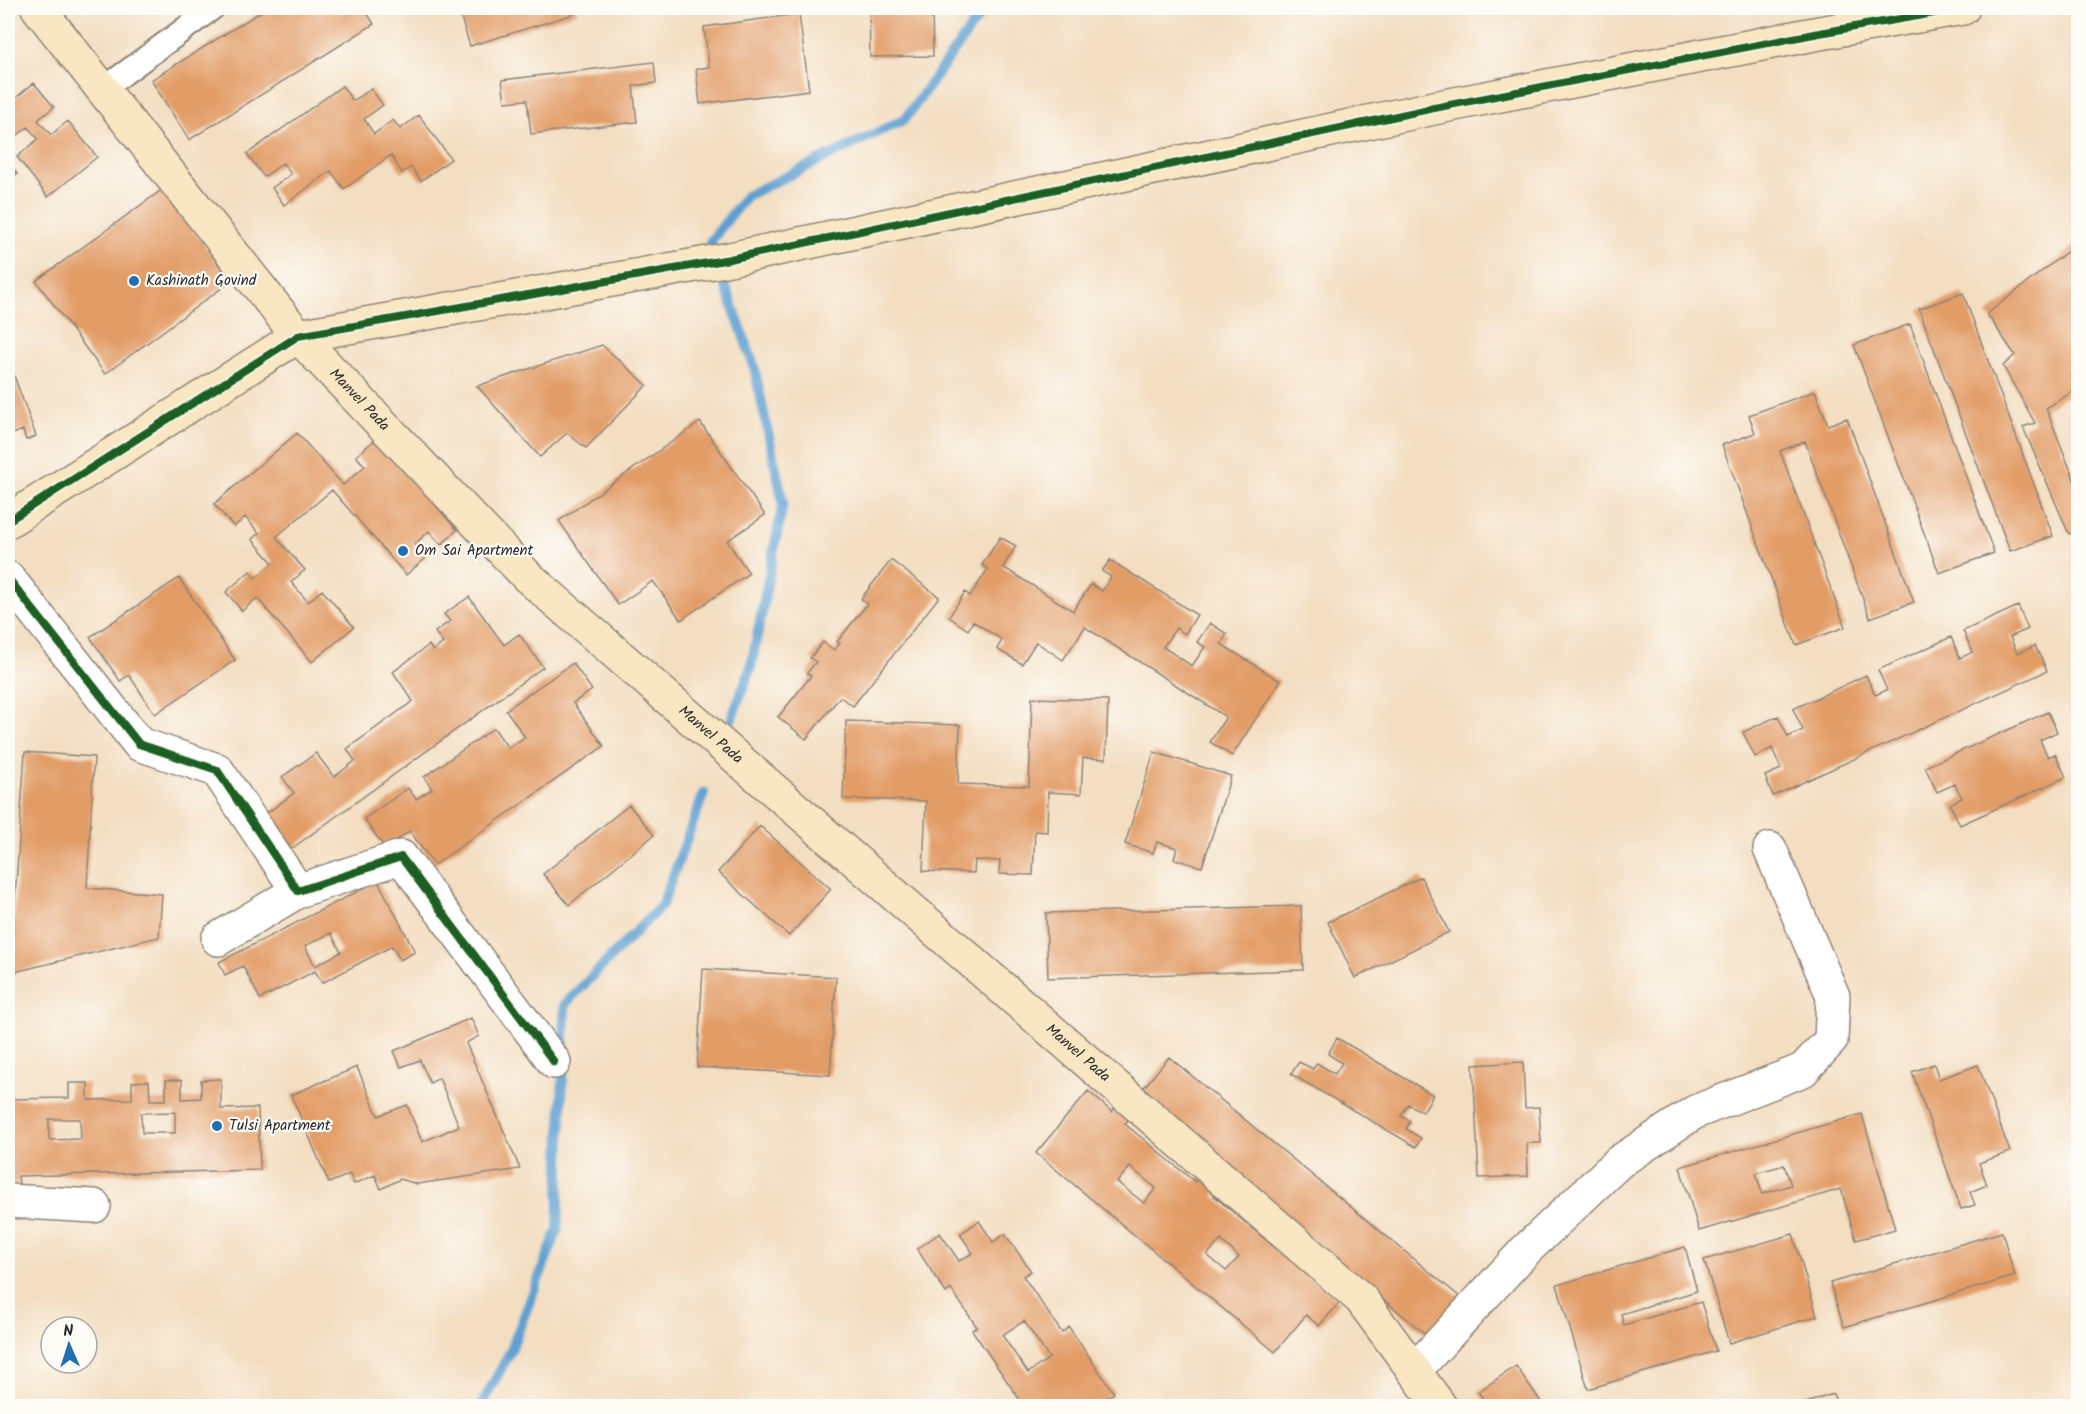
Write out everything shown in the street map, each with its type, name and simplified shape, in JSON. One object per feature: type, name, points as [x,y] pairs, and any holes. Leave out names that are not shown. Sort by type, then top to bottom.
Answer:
[{"type":"street","name":"Manvel Pada","points":[[38,8],[298,336],[528,578],[1361,1299],[1440,1407]]},
{"type":"street","points":[[8,521],[298,336],[730,259],[1434,108],[1803,36],[1963,8]]},
{"type":"street","points":[[8,578],[139,744],[217,770],[298,891]]},
{"type":"street","points":[[1414,1371],[1526,1250],[1618,1162],[1695,1112],[1803,1070],[1832,1040],[1833,996],[1770,849]]},
{"type":"street","points":[[218,939],[298,891],[401,857],[554,1062]]},
{"type":"street","points":[[8,1201],[94,1206]]},
{"type":"lane","points":[[102,89],[213,8]]},
{"type":"building","points":[[267,8],[364,8],[374,24],[189,140],[151,80]]},
{"type":"building","points":[[458,8],[576,8],[577,13],[470,46]]},
{"type":"building","points":[[869,8],[932,8],[933,56],[870,57]]},
{"type":"building","points":[[799,14],[809,90],[700,104],[696,69],[709,67],[704,27]]},
{"type":"building","points":[[654,62],[656,83],[633,86],[637,122],[531,134],[527,100],[505,102],[502,80]]},
{"type":"building","points":[[34,83],[54,107],[38,120],[51,135],[68,121],[97,157],[48,197],[17,157],[38,139],[28,127],[8,143],[8,104]]},
{"type":"building","points":[[342,86],[353,101],[371,89],[383,105],[364,119],[374,134],[393,120],[400,129],[419,115],[451,159],[421,181],[411,167],[402,173],[391,155],[344,189],[331,171],[284,205],[272,188],[291,174],[283,163],[264,177],[247,154]]},
{"type":"building","points":[[8,160],[17,174],[8,181]]},
{"type":"building","name":"Kashinath Govind","points":[[163,189],[231,281],[105,374],[36,281]]},
{"type":"building","points":[[2078,243],[2078,371],[2071,376],[2076,390],[2046,408],[2078,489],[2078,532],[2069,534],[2023,427],[2035,423],[2003,366],[2015,355],[1987,314]]},
{"type":"building","points":[[1963,293],[2053,536],[2010,551],[1919,309]]},
{"type":"building","points":[[1910,324],[1994,553],[1939,573],[1854,345]]},
{"type":"building","points":[[602,345],[647,385],[586,448],[567,433],[540,457],[477,386]]},
{"type":"building","points":[[12,370],[36,436],[26,440],[23,430],[8,436],[8,371]]},
{"type":"building","points":[[1815,391],[1828,425],[1847,418],[1914,602],[1870,618],[1805,441],[1780,451],[1845,627],[1796,645],[1722,445],[1755,433],[1749,415]]},
{"type":"building","points":[[700,422],[765,515],[727,541],[749,573],[681,620],[653,581],[618,605],[559,521]]},
{"type":"building","name":"Om Sai Apartment","points":[[297,433],[343,485],[365,466],[356,456],[377,438],[457,530],[441,545],[429,531],[415,544],[427,557],[406,575],[332,490],[276,537],[305,570],[291,582],[308,602],[322,590],[354,627],[312,662],[257,598],[242,611],[226,592],[250,571],[255,578],[273,563],[252,539],[259,533],[245,517],[234,527],[214,504]]},
{"type":"building","points":[[1000,537],[1016,546],[1003,567],[1073,611],[1091,584],[1102,591],[1111,577],[1102,571],[1110,560],[1197,615],[1185,634],[1176,628],[1163,647],[1192,666],[1205,647],[1197,642],[1210,623],[1227,634],[1221,644],[1280,681],[1232,756],[1210,742],[1226,717],[1085,627],[1063,660],[1036,642],[1022,664],[997,649],[1002,640],[973,621],[968,630],[949,617],[965,592],[970,596],[988,569],[982,565]]},
{"type":"building","points":[[891,560],[939,597],[853,706],[840,697],[806,739],[778,717],[811,676],[807,673],[816,662],[810,658],[823,642],[834,650],[840,643],[837,642],[867,604],[861,599]]},
{"type":"building","points":[[179,578],[235,660],[155,714],[129,675],[120,681],[90,637]]},
{"type":"building","points":[[469,597],[504,645],[519,634],[543,667],[291,849],[266,814],[294,793],[282,777],[316,753],[334,777],[355,761],[347,749],[413,701],[393,672],[429,645],[433,651],[443,643],[435,632],[450,621],[444,614]]},
{"type":"building","points":[[2018,606],[2028,629],[2010,637],[2017,653],[2035,646],[2047,671],[1773,796],[1765,776],[1781,769],[1772,748],[1755,757],[1743,732],[1778,716],[1788,737],[1803,730],[1793,709],[1866,675],[1875,695],[1887,690],[1878,670],[1951,637],[1960,658],[1973,652],[1963,631]]},
{"type":"building","points":[[573,663],[592,690],[573,703],[604,746],[434,865],[410,831],[385,848],[364,819],[408,788],[416,799],[432,789],[424,777],[494,728],[508,748],[525,737],[506,710]]},
{"type":"building","points":[[1032,698],[1108,700],[1106,759],[1083,758],[1081,794],[1048,792],[1047,832],[1035,831],[1033,875],[999,874],[1000,861],[975,860],[974,873],[923,871],[926,801],[843,799],[846,721],[960,725],[958,784],[1029,786]]},
{"type":"building","points":[[2048,712],[2057,732],[2040,740],[2048,757],[2055,754],[2066,777],[1960,825],[1950,804],[1962,798],[1955,784],[1937,792],[1925,767]]},
{"type":"building","points":[[25,752],[94,757],[87,888],[162,894],[159,937],[10,973]]},
{"type":"building","points":[[1154,752],[1231,776],[1202,867],[1174,859],[1177,848],[1157,842],[1153,853],[1125,844]]},
{"type":"building","points":[[629,805],[654,835],[569,905],[543,874]]},
{"type":"building","points":[[760,826],[831,889],[789,936],[718,872]]},
{"type":"building","points":[[1421,877],[1449,932],[1355,978],[1328,922]]},
{"type":"building","points":[[378,881],[415,952],[400,960],[392,946],[322,983],[315,971],[260,999],[243,966],[225,975],[219,962]],"holes":[[[331,933],[341,952],[315,966],[305,946]]]},
{"type":"building","points":[[1301,906],[1303,970],[1048,978],[1046,913]]},
{"type":"building","points":[[703,969],[836,977],[830,1075],[697,1067]]},
{"type":"building","points":[[471,1018],[479,1036],[466,1043],[520,1169],[417,1184],[400,1179],[381,1189],[375,1175],[354,1184],[350,1174],[329,1183],[291,1095],[357,1067],[378,1116],[407,1105],[422,1142],[459,1126],[439,1078],[430,1083],[420,1060],[401,1067],[394,1051]]},
{"type":"building","points":[[1337,1038],[1433,1095],[1423,1112],[1408,1104],[1401,1116],[1410,1121],[1406,1129],[1421,1138],[1416,1147],[1291,1074],[1299,1062],[1313,1069],[1317,1063],[1335,1074],[1342,1063],[1328,1054]]},
{"type":"building","points":[[1169,1057],[1460,1297],[1428,1336],[1136,1097]]},
{"type":"building","points":[[1523,1062],[1525,1108],[1539,1107],[1541,1143],[1527,1143],[1528,1176],[1479,1178],[1473,1065]]},
{"type":"building","points":[[1934,1064],[1939,1079],[1978,1065],[2010,1152],[1979,1163],[1987,1185],[1970,1192],[1975,1205],[1961,1209],[1912,1072]]},
{"type":"building","name":"Tulsi Apartment","points":[[221,1079],[221,1109],[258,1108],[260,1170],[18,1176],[19,1184],[8,1185],[8,1099],[69,1098],[69,1083],[88,1083],[88,1100],[132,1099],[132,1082],[149,1081],[150,1100],[166,1100],[166,1080],[182,1080],[182,1099],[201,1098],[201,1080]],"holes":[[[175,1112],[175,1133],[142,1133],[141,1113]],[[49,1119],[80,1119],[81,1139],[49,1140]]]},
{"type":"building","points":[[1088,1091],[1112,1112],[1117,1105],[1131,1116],[1125,1124],[1195,1182],[1201,1175],[1219,1190],[1214,1196],[1279,1251],[1285,1245],[1304,1261],[1298,1267],[1340,1302],[1319,1326],[1306,1315],[1275,1352],[1036,1153]],"holes":[[[1130,1167],[1156,1188],[1144,1203],[1117,1182]],[[1221,1240],[1239,1257],[1226,1271],[1207,1255]]]},
{"type":"building","points":[[1862,1114],[1895,1229],[1856,1240],[1841,1189],[1699,1231],[1680,1167]],"holes":[[[1784,1165],[1791,1185],[1762,1194],[1756,1173]]]},
{"type":"building","points":[[979,1221],[993,1242],[1005,1234],[1031,1271],[1023,1276],[1062,1333],[1069,1327],[1114,1393],[1094,1406],[1024,1406],[972,1330],[977,1327],[951,1289],[946,1293],[917,1249],[940,1233],[959,1261],[973,1253],[960,1234]],"holes":[[[1024,1321],[1049,1358],[1028,1373],[1002,1335]]]},
{"type":"building","points":[[2002,1232],[2015,1276],[1844,1327],[1830,1283]]},
{"type":"building","points":[[1793,1234],[1817,1316],[1729,1343],[1704,1260]]},
{"type":"building","points":[[1685,1247],[1697,1291],[1621,1314],[1624,1325],[1701,1302],[1716,1351],[1588,1389],[1557,1285]]},
{"type":"building","points":[[1516,1366],[1544,1406],[1488,1406],[1478,1392]]},
{"type":"building","points":[[1833,1394],[1838,1406],[1797,1406]]},
{"type":"building","points":[[1362,1402],[1362,1406],[1341,1406],[1341,1405]]},
{"type":"waterway","points":[[731,720],[751,667],[783,503],[754,366],[710,242],[746,196],[905,119],[985,8]]},
{"type":"waterway","points":[[481,1406],[510,1352],[558,1229],[565,1004],[662,905],[704,793]]},
{"type":"cycle path","points":[[8,521],[298,336],[730,259],[1434,108],[1814,34],[1963,8]]},
{"type":"cycle path","points":[[8,578],[139,744],[217,770],[298,891],[401,857],[554,1062]]},
{"type":"place","name":"Kashinath Govind","points":[[134,281]]},
{"type":"place","name":"Om Sai Apartment","points":[[403,551]]},
{"type":"place","name":"Tulsi Apartment","points":[[217,1126]]}]
